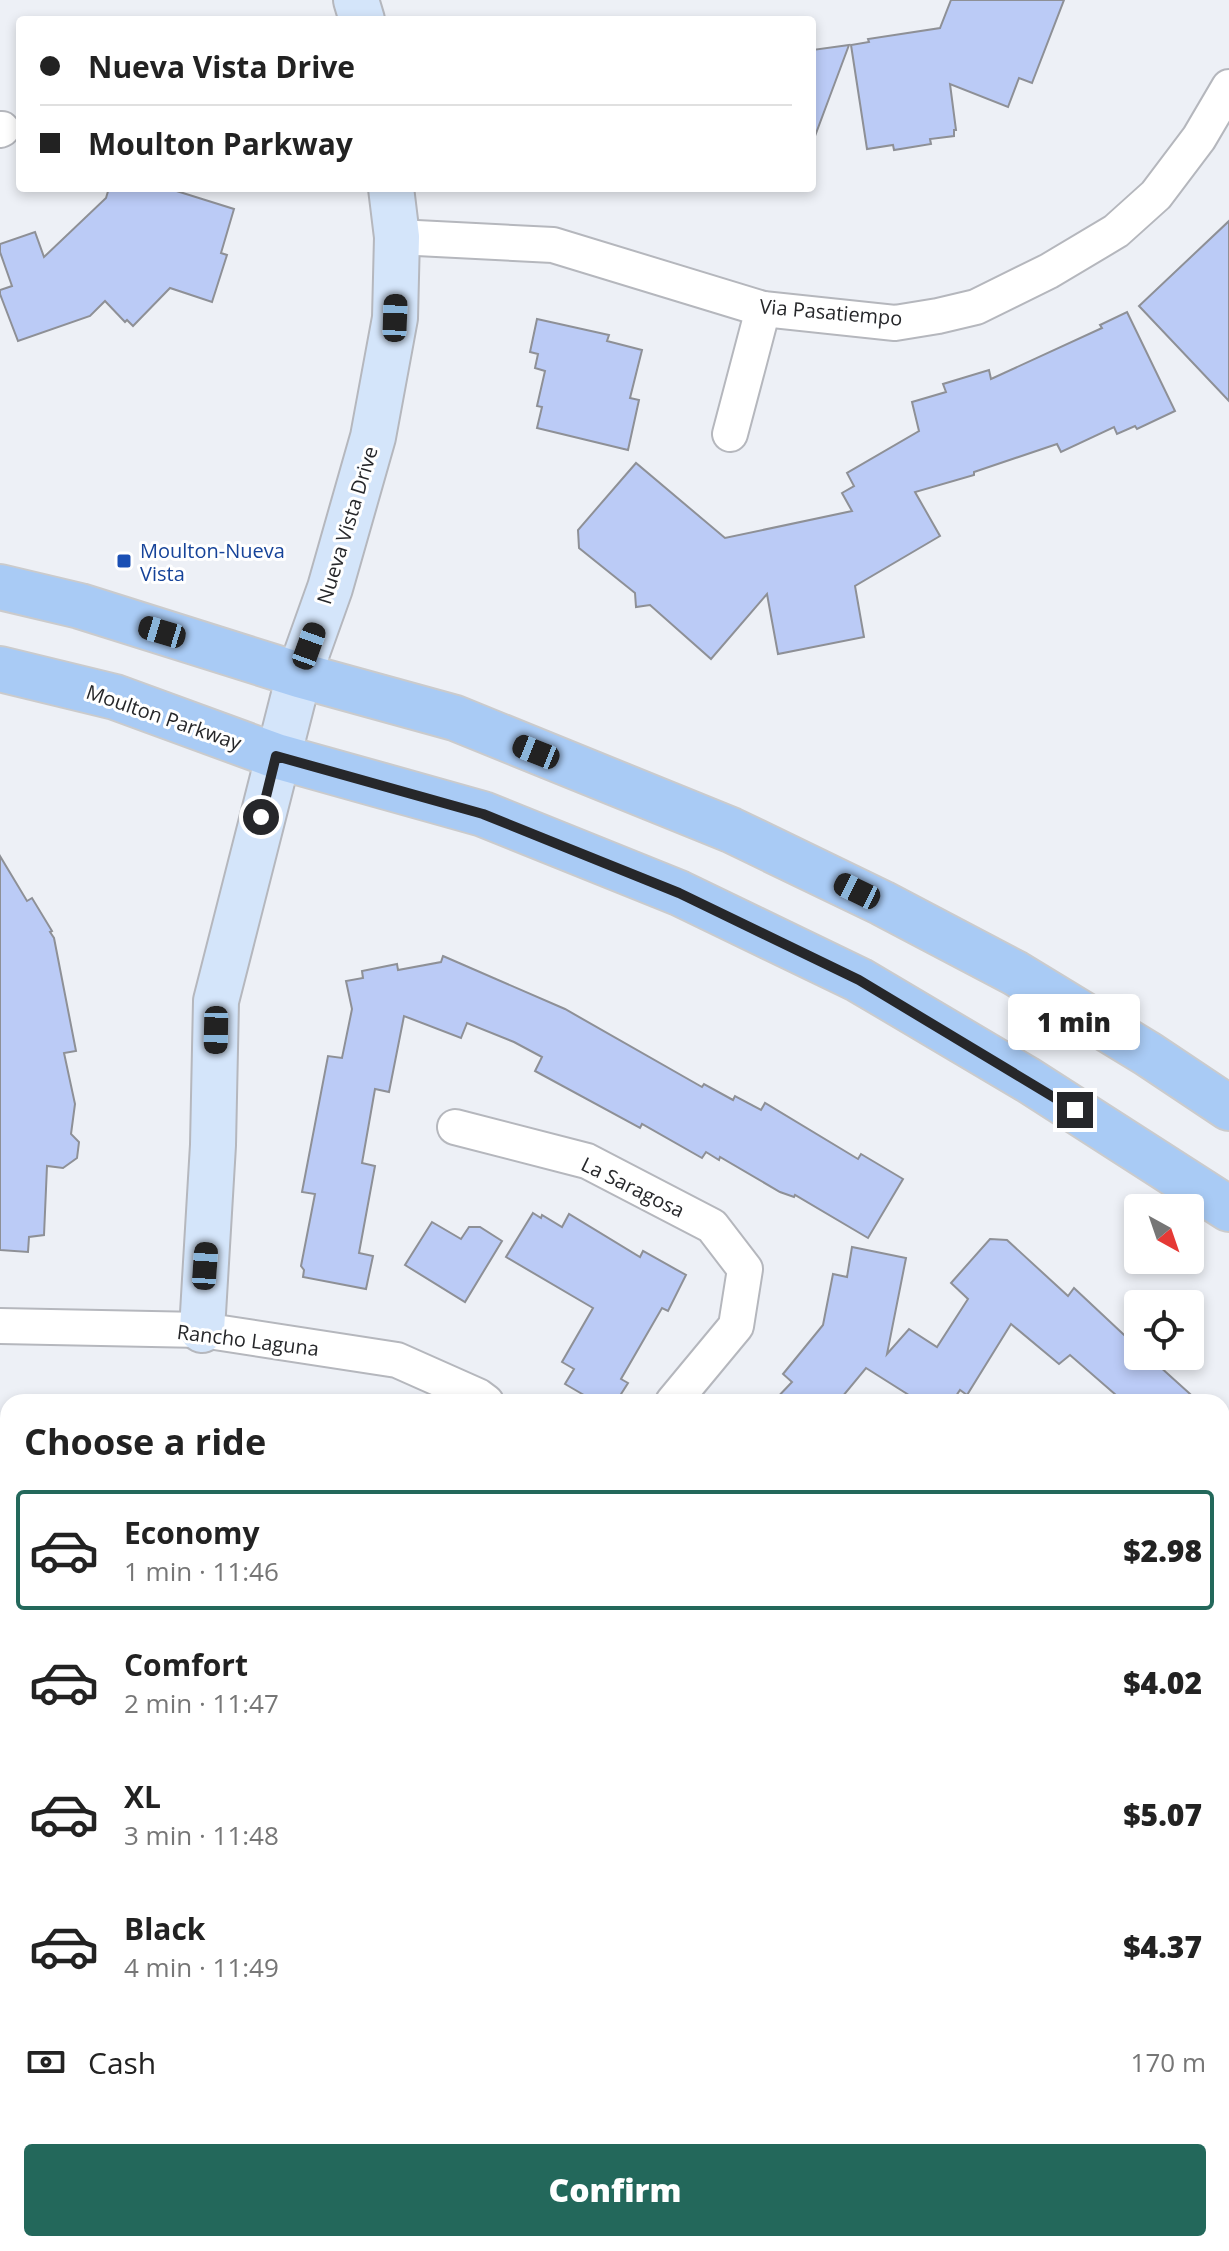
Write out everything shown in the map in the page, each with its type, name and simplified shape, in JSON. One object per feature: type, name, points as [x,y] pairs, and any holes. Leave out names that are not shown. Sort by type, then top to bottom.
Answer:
[{"type":"main road","points":[[0,587],[80,606],[299,675],[455,718],[731,830],[882,903],[1015,973],[1148,1054],[1229,1108]]},
{"type":"main road","name":"Moulton Parkway","points":[[0,669],[115,697],[276,756],[483,814],[693,900],[859,980],[1028,1080],[1229,1209]]},
{"type":"street","name":"Via Pasatiempo","points":[[397,237],[553,245],[763,309],[895,323],[976,307],[1049,271],[1116,231],[1156,195],[1199,138],[1229,87]]},
{"type":"street","name":"Nueva Vista Drive","points":[[202,1330],[213,1145],[216,1001],[276,756],[299,675],[330,588],[373,437],[395,318],[397,237],[391,192]]},
{"type":"street","points":[[730,434],[763,309]]},
{"type":"street","name":"La Saragosa","points":[[455,1127],[587,1161],[712,1226],[745,1269],[736,1326],[680,1394]]},
{"type":"street","name":"Rancho Laguna","points":[[0,1326],[202,1330],[397,1360],[474,1394]]},
{"type":"building","points":[[951,0],[1064,0],[1032,83],[1019,78],[1008,107],[950,84],[956,130],[954,136],[930,139],[931,144],[894,150],[893,145],[867,149],[851,45],[869,42],[868,39],[940,28]]},
{"type":"building","points":[[849,45],[816,133],[816,49]]},
{"type":"building","points":[[108,192],[180,192],[234,209],[221,253],[227,255],[212,302],[170,288],[133,326],[105,301],[90,316],[18,341],[0,294],[0,290],[12,286],[0,244],[35,232],[44,257],[106,198]]},
{"type":"building","points":[[1229,221],[1229,401],[1139,306]]},
{"type":"building","points":[[1127,312],[1175,411],[1137,429],[1135,426],[1117,434],[1114,427],[1061,452],[1057,444],[974,472],[974,475],[915,492],[940,536],[855,586],[864,637],[778,654],[767,594],[711,659],[650,605],[636,607],[635,593],[579,548],[578,530],[636,463],[725,538],[852,511],[842,493],[854,486],[847,473],[919,431],[912,402],[946,392],[943,384],[989,370],[991,379],[1102,328],[1100,325]]},
{"type":"building","points":[[537,319],[609,335],[607,341],[642,350],[630,398],[639,400],[628,450],[537,428],[542,407],[537,406],[545,371],[535,368],[538,354],[530,352]]},
{"type":"building","points":[[0,856],[27,901],[32,898],[52,931],[76,1051],[64,1053],[75,1104],[71,1134],[79,1142],[77,1158],[63,1168],[47,1166],[44,1235],[29,1237],[28,1252],[0,1250]]},
{"type":"building","points":[[443,956],[565,1009],[702,1087],[704,1084],[733,1100],[735,1096],[761,1110],[765,1103],[858,1159],[861,1154],[903,1179],[868,1238],[795,1195],[780,1192],[720,1157],[719,1160],[706,1152],[702,1158],[642,1124],[640,1128],[535,1071],[542,1057],[514,1042],[467,1023],[461,1038],[404,1016],[389,1092],[375,1089],[362,1163],[375,1166],[359,1253],[373,1256],[366,1289],[303,1277],[301,1266],[315,1194],[302,1192],[328,1056],[342,1058],[352,1009],[346,981],[363,978],[362,971],[397,964],[398,970],[441,962]]},
{"type":"building","points":[[533,1213],[562,1227],[569,1214],[640,1257],[643,1251],[686,1275],[668,1311],[662,1308],[621,1379],[628,1383],[621,1394],[582,1394],[565,1384],[574,1369],[562,1362],[593,1308],[506,1257]]},
{"type":"building","points":[[432,1222],[461,1239],[469,1227],[480,1227],[502,1241],[465,1302],[405,1265]]},
{"type":"building","points":[[990,1239],[1007,1240],[1068,1296],[1074,1288],[1124,1335],[1124,1370],[1164,1370],[1190,1394],[1115,1394],[1070,1355],[1059,1364],[1011,1324],[968,1394],[960,1390],[957,1394],[907,1394],[866,1368],[845,1394],[781,1394],[792,1382],[783,1374],[823,1325],[833,1274],[847,1277],[852,1247],[906,1258],[887,1354],[909,1329],[937,1347],[968,1299],[951,1283]]},
{"type":"place","name":"Moulton-Nueva Vista","points":[[124,561]]},
{"type":"route","points":[[261,817],[276,756],[483,814],[679,893],[859,980],[1075,1110]]}]
